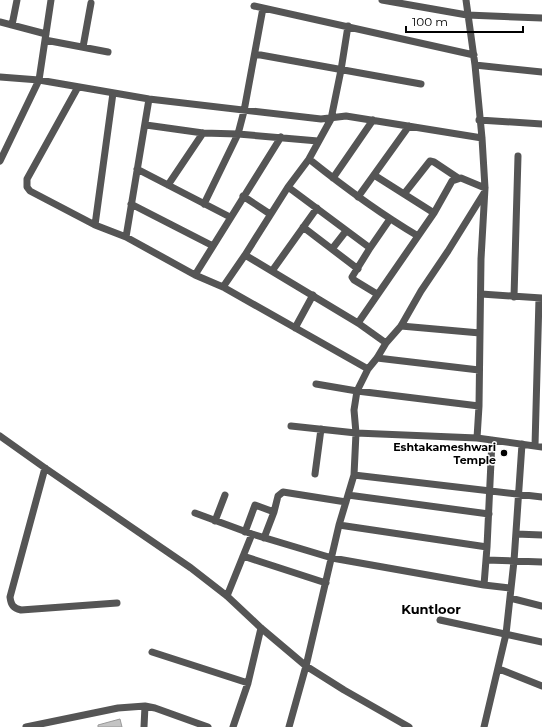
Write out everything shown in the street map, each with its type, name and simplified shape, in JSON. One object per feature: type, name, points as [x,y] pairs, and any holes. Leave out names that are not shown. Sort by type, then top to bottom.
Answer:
[{"type":"street","points":[[12,25],[17,0]]},
{"type":"street","points":[[0,161],[39,80],[51,0]]},
{"type":"street","points":[[382,0],[467,15],[542,18]]},
{"type":"street","points":[[466,0],[474,55],[479,120],[482,138],[484,190],[477,438]]},
{"type":"street","points":[[83,47],[91,3]]},
{"type":"street","points":[[254,6],[474,55]]},
{"type":"street","points":[[204,204],[238,134],[244,111],[263,8]]},
{"type":"street","points":[[0,22],[46,37],[108,52]]},
{"type":"street","points":[[223,287],[288,187],[309,160],[331,119],[348,26]]},
{"type":"street","points":[[255,54],[421,84]]},
{"type":"street","points":[[475,65],[542,72]]},
{"type":"street","points":[[1,80],[39,80],[149,99],[321,120],[346,116],[482,138]]},
{"type":"street","points":[[78,87],[27,179],[27,184],[30,191],[95,224],[126,237],[195,275],[223,287],[368,369]]},
{"type":"street","points":[[95,224],[113,93]]},
{"type":"street","points":[[126,237],[146,125],[149,99]]},
{"type":"street","points":[[333,178],[373,120]]},
{"type":"street","points":[[479,120],[542,124]]},
{"type":"street","points":[[146,125],[204,133],[282,137],[318,141]]},
{"type":"street","points":[[358,197],[409,126]]},
{"type":"street","points":[[168,185],[204,133]]},
{"type":"street","points":[[195,275],[243,196],[282,137]]},
{"type":"street","points":[[514,297],[518,156]]},
{"type":"street","points":[[309,160],[358,197],[418,236]]},
{"type":"street","points":[[404,194],[430,161],[434,162],[458,178],[484,190]]},
{"type":"street","points":[[137,169],[230,217]]},
{"type":"street","points":[[374,175],[434,213]]},
{"type":"street","points":[[358,323],[434,213],[452,181],[458,178]]},
{"type":"street","points":[[288,187],[370,248]]},
{"type":"street","points":[[289,727],[306,666],[339,525],[354,475],[356,433],[354,410],[357,391],[368,369],[386,343],[401,326],[484,190]]},
{"type":"street","points":[[243,196],[270,214]]},
{"type":"street","points":[[132,204],[213,246]]},
{"type":"street","points":[[272,271],[317,208]]},
{"type":"street","points":[[377,294],[352,279],[352,276],[390,219]]},
{"type":"street","points":[[303,227],[358,268]]},
{"type":"street","points":[[332,249],[346,231]]},
{"type":"street","points":[[245,255],[358,323],[386,343]]},
{"type":"street","points":[[292,426],[356,433],[477,438],[539,447],[541,298],[481,294]]},
{"type":"street","points":[[295,328],[313,296]]},
{"type":"street","points":[[401,326],[480,333]]},
{"type":"street","points":[[377,358],[479,370]]},
{"type":"street","points":[[316,384],[357,391],[479,406]]},
{"type":"street","points":[[315,474],[321,429]]},
{"type":"street","points":[[0,436],[191,568],[227,596],[261,628],[306,666],[344,690],[409,727]]},
{"type":"street","points":[[484,585],[492,440]]},
{"type":"street","points":[[484,727],[499,669],[506,634],[514,561],[522,444]]},
{"type":"street","points":[[45,468],[10,597],[11,605],[15,609],[21,610],[117,603]]},
{"type":"street","points":[[354,475],[542,497]]},
{"type":"street","points":[[264,538],[274,512],[278,496],[283,492],[489,514]]},
{"type":"street","points":[[215,521],[225,495]]},
{"type":"street","points":[[227,596],[243,556],[255,505],[274,512]]},
{"type":"street","points":[[195,514],[264,538],[332,558],[484,585],[510,588]]},
{"type":"street","points":[[339,525],[487,547]]},
{"type":"street","points":[[516,534],[542,535]]},
{"type":"street","points":[[243,556],[326,583]]},
{"type":"street","points":[[486,560],[542,562]]},
{"type":"street","points":[[510,598],[542,606]]},
{"type":"street","points":[[440,620],[542,642]]},
{"type":"street","points":[[233,727],[248,683],[261,628]]},
{"type":"street","points":[[152,652],[248,683]]},
{"type":"street","points":[[499,669],[542,686]]},
{"type":"street","points":[[26,727],[118,708],[145,706],[155,708],[208,727]]},
{"type":"street","points":[[144,727],[145,706]]},
{"type":"building","points":[[120,719],[122,727],[98,727],[98,725]]},
{"type":"place","name":"Eshtakameshwari Temple","points":[[504,453]]},
{"type":"district","name":"Kuntloor","points":[[431,609]]}]
